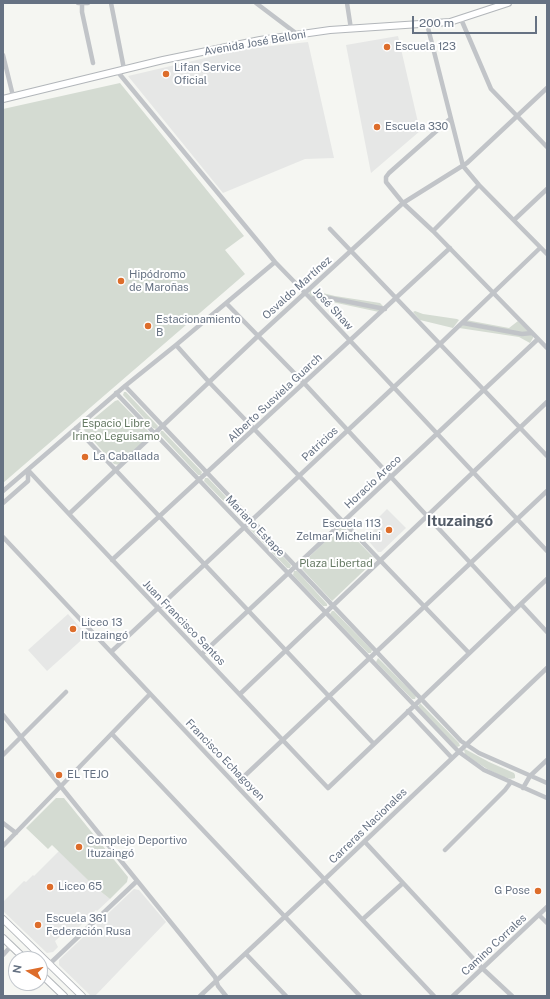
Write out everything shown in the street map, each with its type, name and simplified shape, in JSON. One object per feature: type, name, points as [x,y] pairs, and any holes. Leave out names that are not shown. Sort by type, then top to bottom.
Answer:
[{"type":"main road","name":"Avenida José Belloni","points":[[3,99],[168,58],[297,34],[450,22],[462,19],[488,6],[508,3]]},
{"type":"main road","points":[[3,919],[35,951]]},
{"type":"main road","points":[[3,938],[16,951]]},
{"type":"main road","points":[[48,964],[82,996]]},
{"type":"main road","points":[[48,981],[64,996]]},
{"type":"street","points":[[88,3],[80,3],[93,63]]},
{"type":"street","points":[[111,3],[124,69]]},
{"type":"street","points":[[256,3],[297,34]]},
{"type":"street","points":[[347,3],[351,29]]},
{"type":"street","points":[[462,19],[488,85],[547,147]]},
{"type":"street","points":[[427,24],[463,166],[479,185],[547,254]]},
{"type":"street","points":[[3,55],[13,96]]},
{"type":"street","name":"José Shaw","points":[[117,71],[275,262],[547,551]]},
{"type":"street","name":"Osvaldo Martínez","points":[[68,514],[258,336],[404,203],[467,164],[547,88]]},
{"type":"street","points":[[450,119],[389,173],[386,177],[386,182],[404,203],[433,230],[547,348]]},
{"type":"street","points":[[433,230],[479,185]]},
{"type":"street","points":[[514,220],[547,189]]},
{"type":"street","points":[[330,229],[547,456]]},
{"type":"street","name":"Alberto Susviela Guarch","points":[[112,560],[450,248]]},
{"type":"street","name":"Patricios","points":[[111,652],[347,430],[394,388],[540,248]]},
{"type":"street","points":[[3,491],[116,393],[275,262]]},
{"type":"street","points":[[312,300],[316,296],[319,296],[385,308]]},
{"type":"street","points":[[226,303],[304,383],[514,610]]},
{"type":"street","points":[[463,322],[522,334],[532,333]]},
{"type":"street","name":"Horacio Areco","points":[[202,654],[538,339]]},
{"type":"street","points":[[176,345],[298,476],[381,560],[469,653]]},
{"type":"street","name":"Mariano Estape","points":[[125,386],[461,741],[479,753],[547,783]]},
{"type":"street","name":"Mariano Estape","points":[[116,393],[459,752],[484,770],[547,798]]},
{"type":"street","points":[[240,694],[547,402]]},
{"type":"street","points":[[76,428],[374,744],[547,579]]},
{"type":"street","points":[[3,502],[28,481],[28,470]]},
{"type":"street","name":"Juan Francisco Santos","points":[[28,470],[328,788],[374,744]]},
{"type":"street","points":[[236,784],[547,491]]},
{"type":"street","name":"Francisco Echagoyen","points":[[3,537],[434,996]]},
{"type":"street","points":[[520,604],[547,632]]},
{"type":"street","name":"Carreras Nacionales","points":[[200,996],[325,880],[547,668]]},
{"type":"street","points":[[3,755],[66,692]]},
{"type":"street","points":[[3,846],[150,694]]},
{"type":"street","points":[[408,711],[452,758]]},
{"type":"street","points":[[3,715],[215,977],[218,986],[226,996]]},
{"type":"street","points":[[112,734],[360,996]]},
{"type":"street","points":[[523,788],[530,776],[547,760]]},
{"type":"street","points":[[444,850],[505,790],[511,782]]},
{"type":"street","points":[[3,823],[16,833]]},
{"type":"street","points":[[365,842],[482,968],[512,996]]},
{"type":"street","points":[[48,964],[137,881]]},
{"type":"street","points":[[363,919],[403,883]]},
{"type":"street","name":"Camino Corrales","points":[[453,996],[547,907]]},
{"type":"street","points":[[539,915],[547,922]]},
{"type":"street","points":[[3,955],[11,946]]},
{"type":"street","points":[[246,954],[286,996]]},
{"type":"shaded area","points":[[398,36],[420,131],[371,173],[346,45]]},
{"type":"shaded area","points":[[308,42],[334,158],[305,159],[223,193],[128,76],[244,49]]},
{"type":"shaded area","name":"Escuela 113 Zelmar Michelini","points":[[387,509],[406,528],[381,552],[378,552],[366,538],[378,526],[374,522]]},
{"type":"shaded area","points":[[68,614],[87,635],[47,671],[28,650]]},
{"type":"shaded area","points":[[59,851],[95,887],[110,899],[97,911],[96,910],[71,935],[66,931],[55,941],[58,947],[53,952],[48,953],[48,951],[45,951],[3,911],[3,902],[24,881],[26,882],[33,875],[34,876]]},
{"type":"shaded area","points":[[134,889],[139,890],[166,922],[95,996],[91,996],[59,965],[59,960]]},
{"type":"green space","name":"Hipódromo de Maroñas","points":[[120,83],[244,236],[225,250],[245,274],[3,483],[3,109]]},
{"type":"green space","points":[[310,290],[335,296],[380,303],[383,306],[379,312],[318,299],[315,301],[309,294]]},
{"type":"green space","points":[[415,311],[423,314],[459,320],[453,328],[420,320],[413,312]]},
{"type":"green space","points":[[466,320],[509,328],[518,321],[533,336],[533,338],[530,343],[519,337],[459,328]]},
{"type":"green space","points":[[124,392],[126,392],[158,426],[156,429],[153,428],[123,395]]},
{"type":"green space","name":"Espacio Libre Irineo Leguisamo","points":[[118,400],[151,434],[119,465],[114,464],[84,430],[86,425]]},
{"type":"green space","points":[[161,431],[163,431],[202,472],[201,475],[198,475],[160,434]]},
{"type":"green space","points":[[205,478],[208,478],[247,519],[246,521],[243,521],[204,481]]},
{"type":"green space","points":[[251,523],[291,565],[290,568],[287,568],[248,527]]},
{"type":"green space","name":"Plaza Libertad","points":[[341,526],[344,527],[374,558],[374,561],[332,601],[302,569],[301,565]]},
{"type":"green space","points":[[294,571],[297,571],[327,604],[327,606],[323,606],[293,575]]},
{"type":"green space","points":[[334,611],[372,650],[371,653],[368,653],[330,614]]},
{"type":"green space","points":[[378,658],[416,696],[415,699],[412,699],[376,662]]},
{"type":"green space","points":[[420,703],[459,743],[460,746],[457,747],[418,707]]},
{"type":"green space","points":[[465,749],[514,773],[515,778],[511,779],[490,770],[465,754]]},
{"type":"green space","name":"Complejo Deportivo Ituzaingó","points":[[56,798],[64,798],[128,877],[127,882],[110,899],[95,887],[52,845],[48,849],[26,828]]},
{"type":"place","name":"Escuela 123","points":[[387,47]]},
{"type":"place","name":"Lifan Service Oficial","points":[[166,74]]},
{"type":"place","name":"Escuela 330","points":[[377,127]]},
{"type":"place","name":"Hipódromo de Maroñas","points":[[121,281]]},
{"type":"place","name":"Estacionamiento B","points":[[148,326]]},
{"type":"place","name":"La Caballada","points":[[85,457]]},
{"type":"place","name":"Escuela 113 Zelmar Michelini","points":[[389,530]]},
{"type":"place","name":"Liceo 13 Ituzaingó","points":[[73,629]]},
{"type":"place","name":"EL TEJO","points":[[59,775]]},
{"type":"place","name":"Complejo Deportivo Ituzaingó","points":[[79,847]]},
{"type":"place","name":"Liceo 65","points":[[50,887]]},
{"type":"place","name":"G Pose","points":[[538,891]]},
{"type":"place","name":"Escuela 361 Federación Rusa","points":[[38,925]]},
{"type":"district","name":"Ituzaingó","points":[[460,521]]}]
